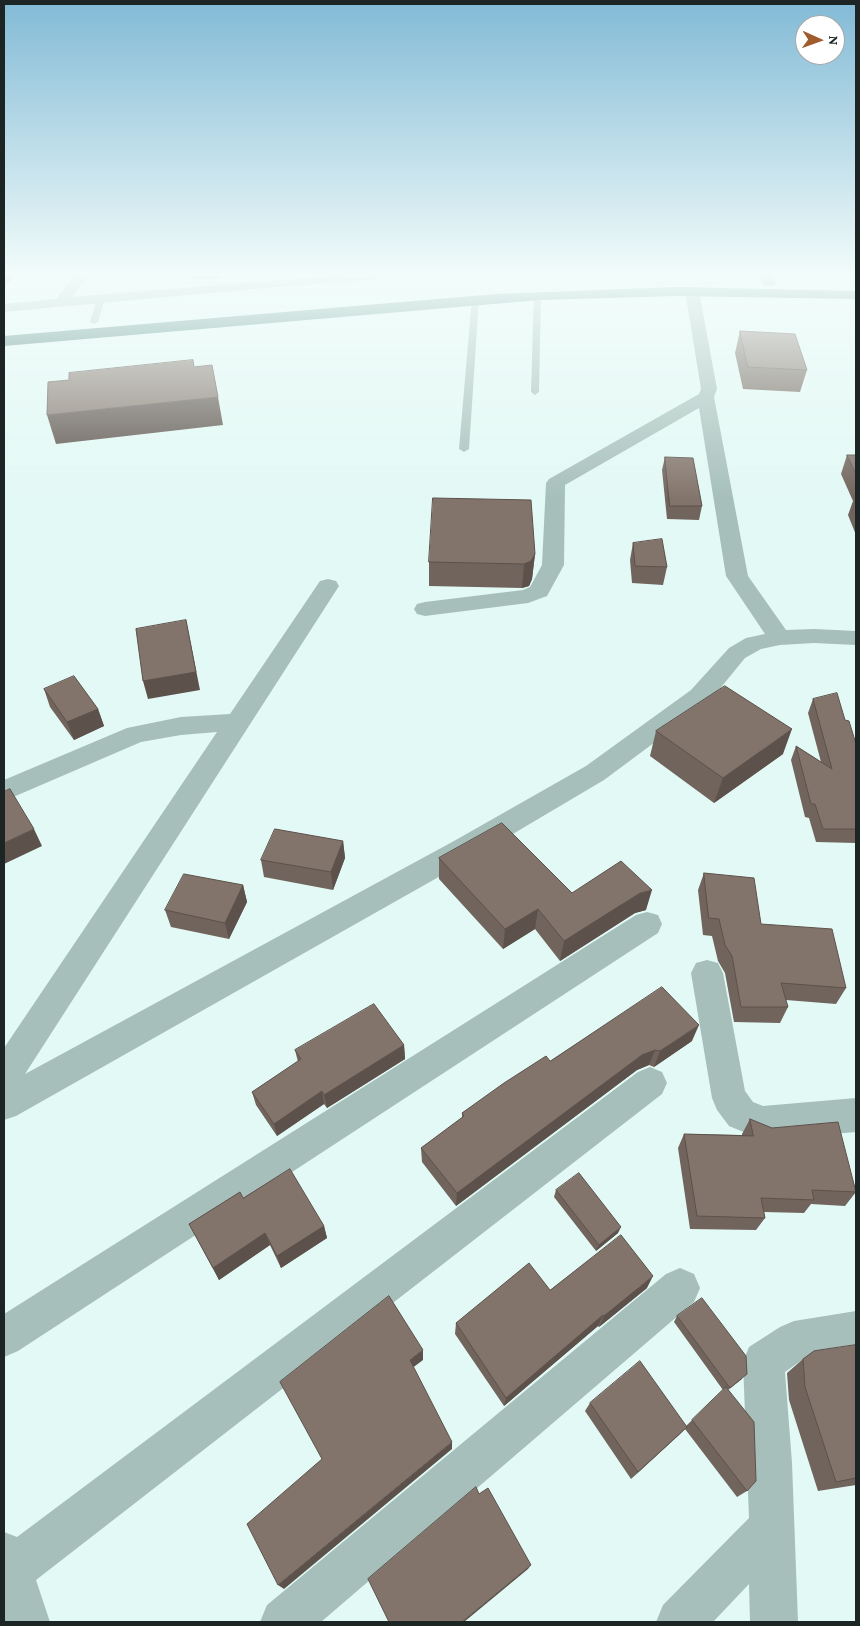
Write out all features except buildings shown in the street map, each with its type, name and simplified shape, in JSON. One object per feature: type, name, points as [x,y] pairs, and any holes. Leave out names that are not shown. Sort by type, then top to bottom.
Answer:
[{"type":"street","points":[[702,348],[709,389],[706,397],[737,576],[780,638]]},
{"type":"street","points":[[425,610],[528,596],[539,591],[553,565],[556,483],[706,397]]},
{"type":"street","points":[[4,1077],[328,586]]},
{"type":"street","points":[[4,1104],[464,849],[595,772],[700,696],[737,653],[754,643],[780,638],[814,636],[856,638]]},
{"type":"street","points":[[4,792],[136,734],[181,726],[237,722]]},
{"type":"street","points":[[4,1337],[647,924]]},
{"type":"street","points":[[707,973],[730,1098],[740,1114],[763,1123],[856,1115]]},
{"type":"street","points":[[26,1622],[7,1563],[650,1082]]},
{"type":"street","points":[[284,1622],[680,1288]]},
{"type":"street","points":[[774,1622],[772,1527],[764,1362],[794,1341],[856,1331]]},
{"type":"street","points":[[680,1622],[772,1527]]},
{"type":"lane","points":[[464,449],[471,348]]},
{"type":"lane","points":[[535,392],[536,348]]}]
